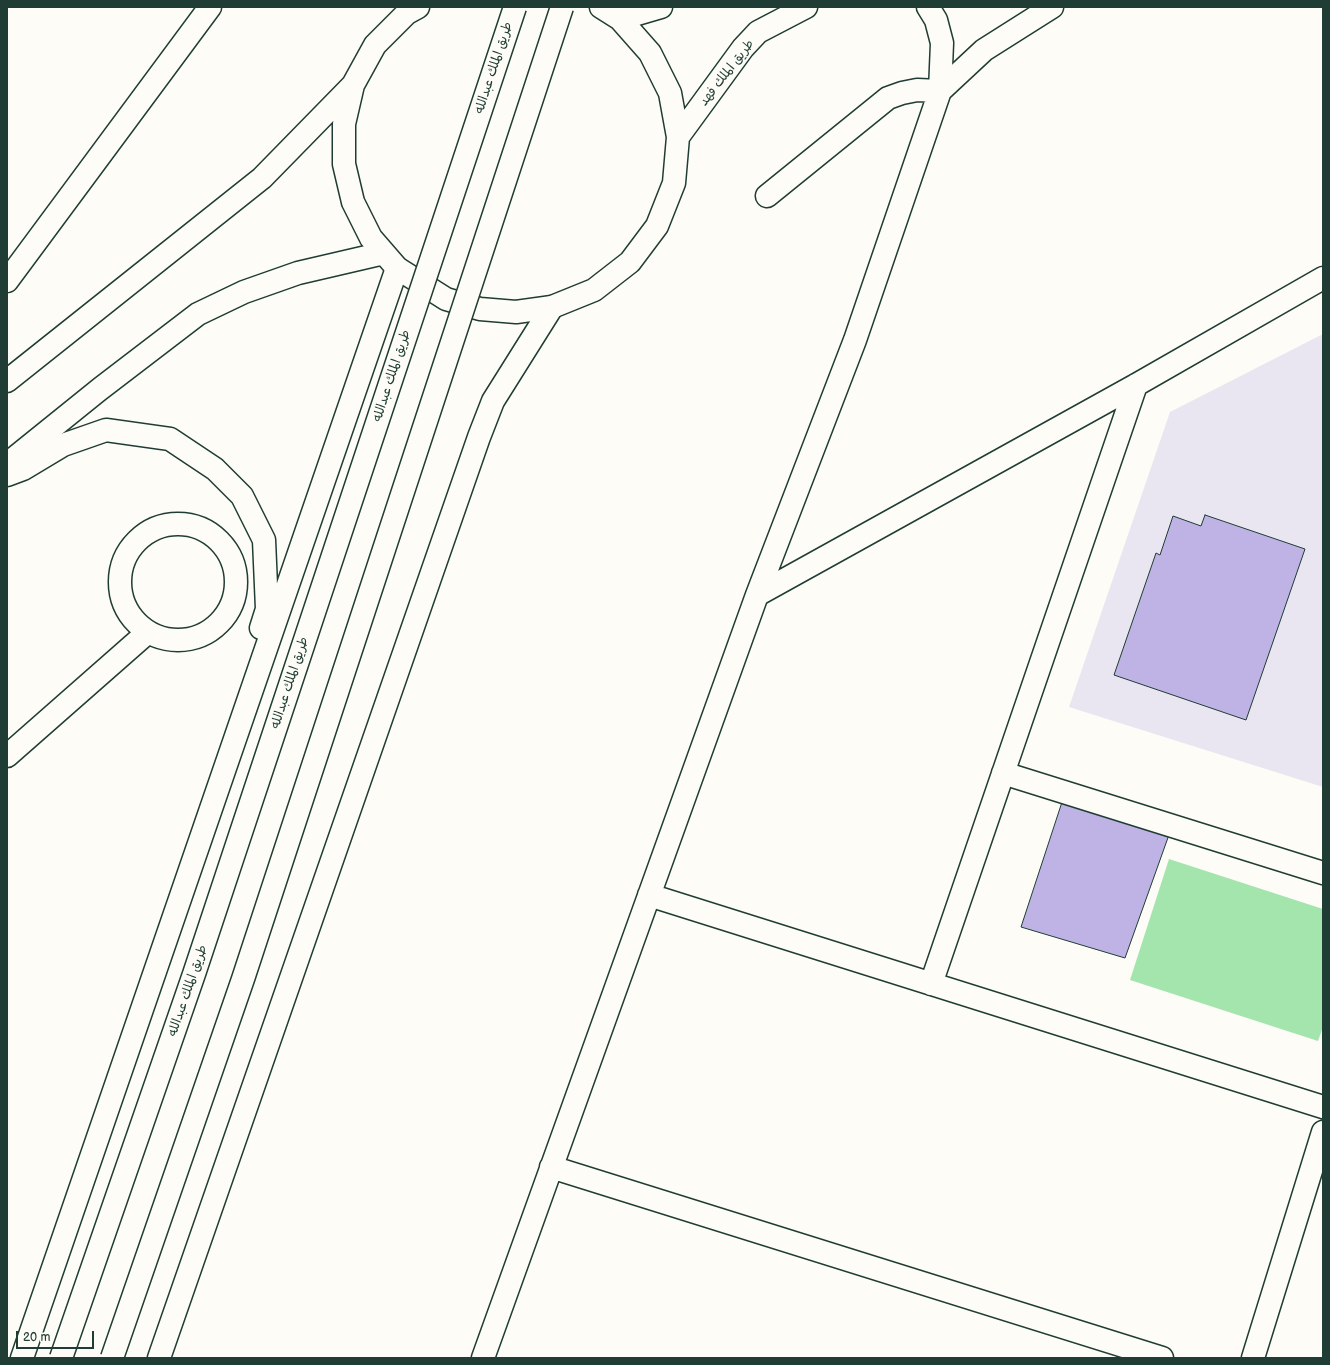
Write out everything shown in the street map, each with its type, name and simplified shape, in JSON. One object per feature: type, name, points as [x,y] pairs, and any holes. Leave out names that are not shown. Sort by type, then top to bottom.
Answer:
[{"type":"main road","points":[[7,281],[210,7]]},
{"type":"main road","points":[[7,381],[262,178],[353,85],[375,45],[407,13],[418,7]]},
{"type":"main road","name":"طريق الملك عبدالله","points":[[60,1358],[194,974],[515,7]]},
{"type":"main road","points":[[112,1358],[243,980],[562,7]]},
{"type":"main road","points":[[353,85],[344,124],[344,164],[353,202],[371,238],[391,261],[446,299],[480,309],[516,312],[552,307],[594,290],[630,262],[657,226],[674,183],[678,138],[670,93],[650,53],[620,19],[601,7]]},
{"type":"main road","points":[[620,19],[660,7]]},
{"type":"main road","name":"طريق الملك فهد","points":[[678,138],[743,48],[758,32],[806,7]]},
{"type":"main road","points":[[483,1358],[756,595],[856,340],[940,91],[942,43],[936,20],[928,7]]},
{"type":"main road","points":[[767,196],[888,98],[902,92],[918,90],[940,91],[984,50],[1052,7]]},
{"type":"main road","points":[[7,464],[100,389],[198,314],[244,292],[298,273],[391,261]]},
{"type":"main road","points":[[22,1358],[180,897],[391,261]]},
{"type":"main road","points":[[756,595],[1136,385],[1323,278]]},
{"type":"main road","points":[[159,1358],[479,437],[493,401],[552,307]]},
{"type":"main road","points":[[931,984],[1136,385]]},
{"type":"main road","points":[[7,475],[23,469],[63,445],[106,430],[170,439],[215,468],[242,496],[264,540],[267,609],[180,897]]},
{"type":"main road","points":[[176,524],[204,530],[216,538],[226,550],[233,564],[236,580],[235,595],[230,610],[220,622],[208,632],[194,638],[178,640],[162,638],[148,632],[136,622],[127,610],[122,596],[120,582],[122,567],[127,553],[136,542],[148,532],[161,527],[176,524]]},
{"type":"main road","points":[[7,756],[148,632]]},
{"type":"main road","points":[[1003,773],[1323,874]]},
{"type":"main road","points":[[649,895],[1323,1107]]},
{"type":"main road","points":[[1253,1358],[1323,1132]]},
{"type":"main road","points":[[551,1167],[1162,1358]]},
{"type":"shaded area","points":[[1323,334],[1323,787],[1069,707],[1170,412]]},
{"type":"green space","points":[[1169,859],[1323,909],[1323,1027],[1318,1041],[1130,980]]},
{"type":"building","points":[[1205,515],[1305,549],[1246,720],[1114,675],[1156,553],[1160,555],[1173,516],[1201,526]]},
{"type":"building","points":[[1063,799],[1170,832],[1125,958],[1021,927]]}]
